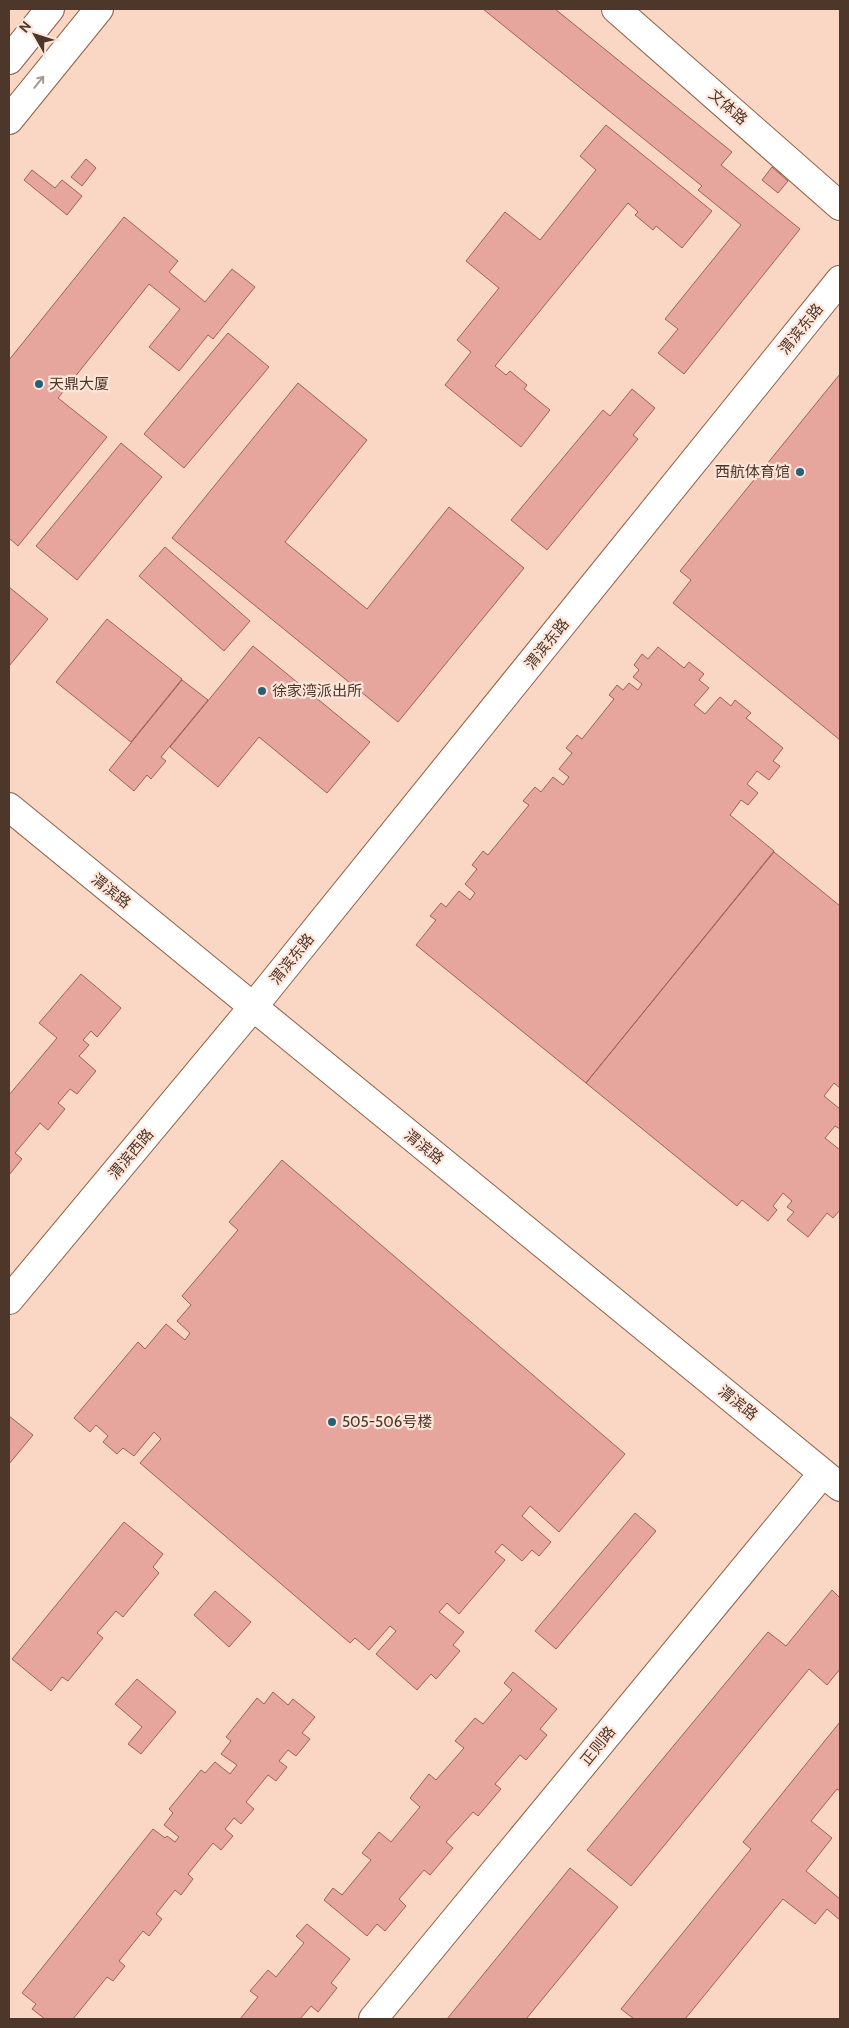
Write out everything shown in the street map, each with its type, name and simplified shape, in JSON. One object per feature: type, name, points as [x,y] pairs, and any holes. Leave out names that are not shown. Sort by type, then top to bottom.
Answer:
[{"type":"street","points":[[9,60],[50,9]]},
{"type":"street","points":[[9,120],[99,9]]},
{"type":"street","name":"文体路","points":[[616,9],[840,206]]},
{"type":"street","name":"渭滨东路","points":[[253,1007],[840,280]]},
{"type":"street","name":"渭滨路","points":[[9,807],[831,1480]]},
{"type":"street","name":"渭滨西路","points":[[9,1300],[253,1007]]},
{"type":"street","name":"正则路","points":[[373,2019],[831,1480]]},
{"type":"building","points":[[483,9],[555,9],[732,152],[721,165],[800,229],[684,374],[658,353],[678,329],[665,319],[741,225],[698,190],[702,186]]},
{"type":"building","points":[[606,125],[712,211],[682,248],[656,226],[653,230],[635,215],[638,212],[628,203],[495,366],[506,375],[510,371],[527,385],[524,389],[550,410],[521,447],[445,385],[471,352],[457,340],[499,288],[466,261],[505,212],[540,240],[596,170],[580,156]]},
{"type":"building","points":[[86,159],[96,168],[82,186],[71,177]]},
{"type":"building","points":[[772,167],[788,181],[778,193],[762,180]]},
{"type":"building","points":[[32,170],[55,188],[62,180],[82,196],[67,215],[24,180]]},
{"type":"building","name":"天鼎大厦","points":[[124,217],[178,261],[169,272],[205,302],[232,269],[255,287],[213,339],[208,335],[179,371],[149,347],[180,309],[149,284],[58,398],[107,437],[18,546],[9,538],[9,360]]},
{"type":"building","points":[[228,333],[269,367],[184,468],[144,434]]},
{"type":"building","name":"西航体育馆","points":[[840,374],[840,740],[673,603],[691,580],[680,571]]},
{"type":"building","points":[[298,383],[367,440],[285,542],[367,609],[449,507],[524,568],[398,722],[172,538]]},
{"type":"building","points":[[632,389],[655,408],[633,435],[638,439],[547,550],[511,520],[603,410],[610,416]]},
{"type":"building","points":[[121,443],[162,477],[77,580],[36,546]]},
{"type":"building","points":[[165,547],[250,621],[224,651],[139,576]]},
{"type":"building","points":[[9,587],[48,619],[9,666]]},
{"type":"building","points":[[107,619],[182,679],[131,742],[56,682]]},
{"type":"building","name":"徐家湾派出所","points":[[253,646],[370,742],[327,793],[259,737],[218,787],[170,747]]},
{"type":"building","points":[[658,647],[684,668],[689,662],[704,674],[699,680],[709,688],[694,705],[705,714],[720,697],[731,706],[735,700],[751,713],[746,718],[783,748],[773,761],[780,766],[769,780],[757,771],[747,784],[758,793],[748,805],[741,800],[730,815],[774,851],[586,1083],[416,945],[436,920],[430,916],[441,903],[446,907],[459,891],[470,900],[475,893],[465,884],[477,869],[472,865],[483,851],[488,855],[529,805],[523,801],[535,787],[541,792],[553,777],[563,785],[569,777],[559,769],[572,753],[566,748],[577,735],[582,739],[614,699],[609,695],[617,685],[623,690],[629,683],[638,690],[642,684],[633,677],[639,670],[634,665],[642,654],[648,659]]},
{"type":"building","points":[[182,680],[208,700],[161,757],[166,761],[151,779],[147,775],[134,791],[109,770]]},
{"type":"building","points":[[774,852],[840,906],[840,1088],[834,1083],[824,1096],[840,1109],[840,1129],[835,1126],[825,1138],[840,1150],[840,1210],[833,1218],[827,1213],[808,1237],[787,1220],[794,1212],[787,1207],[792,1201],[783,1193],[773,1206],[777,1210],[768,1221],[742,1200],[737,1206],[586,1083]]},
{"type":"building","points":[[81,974],[121,1008],[97,1037],[91,1031],[83,1040],[89,1045],[79,1056],[96,1071],[77,1094],[70,1089],[58,1103],[65,1109],[48,1130],[40,1123],[15,1153],[22,1159],[9,1175],[9,1095],[57,1038],[39,1023]]},
{"type":"building","name":"505-506号楼","points":[[282,1160],[625,1454],[559,1532],[530,1506],[522,1516],[551,1542],[539,1556],[532,1550],[522,1561],[502,1544],[495,1552],[505,1560],[459,1614],[447,1603],[439,1612],[464,1632],[453,1645],[460,1651],[436,1679],[431,1674],[417,1690],[376,1654],[396,1631],[390,1626],[369,1650],[355,1638],[350,1643],[140,1463],[161,1439],[154,1432],[134,1456],[123,1448],[117,1454],[103,1442],[108,1436],[96,1425],[90,1432],[74,1418],[138,1342],[145,1349],[166,1324],[185,1340],[190,1333],[177,1321],[191,1305],[182,1296],[238,1230],[229,1222]]},
{"type":"building","points":[[9,1416],[33,1435],[9,1464]]},
{"type":"building","points":[[635,1513],[656,1531],[556,1649],[535,1631]]},
{"type":"building","points":[[124,1522],[163,1554],[153,1567],[159,1573],[123,1617],[116,1611],[97,1633],[103,1638],[68,1681],[62,1677],[51,1691],[12,1659]]},
{"type":"building","points":[[832,1590],[840,1598],[840,1669],[827,1685],[809,1669],[631,1886],[587,1850],[768,1632],[786,1646]]},
{"type":"building","points":[[215,1591],[251,1622],[229,1647],[194,1615]]},
{"type":"building","points":[[513,1672],[557,1709],[540,1729],[547,1735],[526,1760],[520,1755],[495,1784],[501,1789],[478,1816],[473,1812],[446,1842],[453,1848],[430,1875],[424,1870],[399,1899],[406,1906],[385,1931],[377,1924],[367,1936],[324,1900],[333,1888],[342,1895],[371,1860],[362,1853],[379,1832],[391,1842],[420,1807],[410,1798],[429,1774],[436,1780],[464,1748],[455,1741],[475,1718],[483,1724],[512,1690],[504,1683]]},
{"type":"building","points":[[137,1679],[176,1712],[141,1754],[128,1744],[142,1727],[115,1704]]},
{"type":"building","points":[[273,1692],[288,1705],[293,1699],[315,1717],[302,1733],[310,1739],[296,1756],[288,1750],[279,1761],[287,1767],[276,1781],[268,1775],[246,1802],[254,1809],[241,1824],[234,1818],[225,1829],[233,1836],[221,1850],[213,1843],[188,1874],[193,1879],[181,1895],[175,1890],[156,1914],[162,1919],[149,1936],[143,1931],[119,1961],[125,1966],[113,1981],[107,1977],[73,2019],[45,2019],[32,2009],[36,2004],[22,1993],[153,1829],[165,1838],[167,1836],[175,1842],[179,1837],[164,1825],[173,1813],[169,1809],[201,1770],[205,1773],[215,1762],[230,1774],[237,1765],[221,1754],[231,1741],[226,1737],[257,1698],[264,1704]]},
{"type":"building","points":[[840,1722],[840,1791],[837,1789],[811,1821],[832,1838],[806,1871],[840,1899],[840,1920],[827,1909],[815,1924],[783,1899],[685,2019],[634,2019],[621,2009],[751,1849],[743,1842]]},
{"type":"building","points":[[570,1868],[618,1907],[526,2019],[447,2019]]},
{"type":"building","points":[[307,1924],[350,1959],[331,1983],[337,1988],[318,2012],[311,2006],[300,2019],[240,2019],[258,1997],[250,1991],[268,1970],[276,1977],[304,1943],[296,1936]]},
{"type":"place","name":"天鼎大厦","points":[[39,384]]},
{"type":"place","name":"西航体育馆","points":[[800,472]]},
{"type":"place","name":"徐家湾派出所","points":[[262,691]]},
{"type":"place","name":"505-506号楼","points":[[332,1422]]}]
